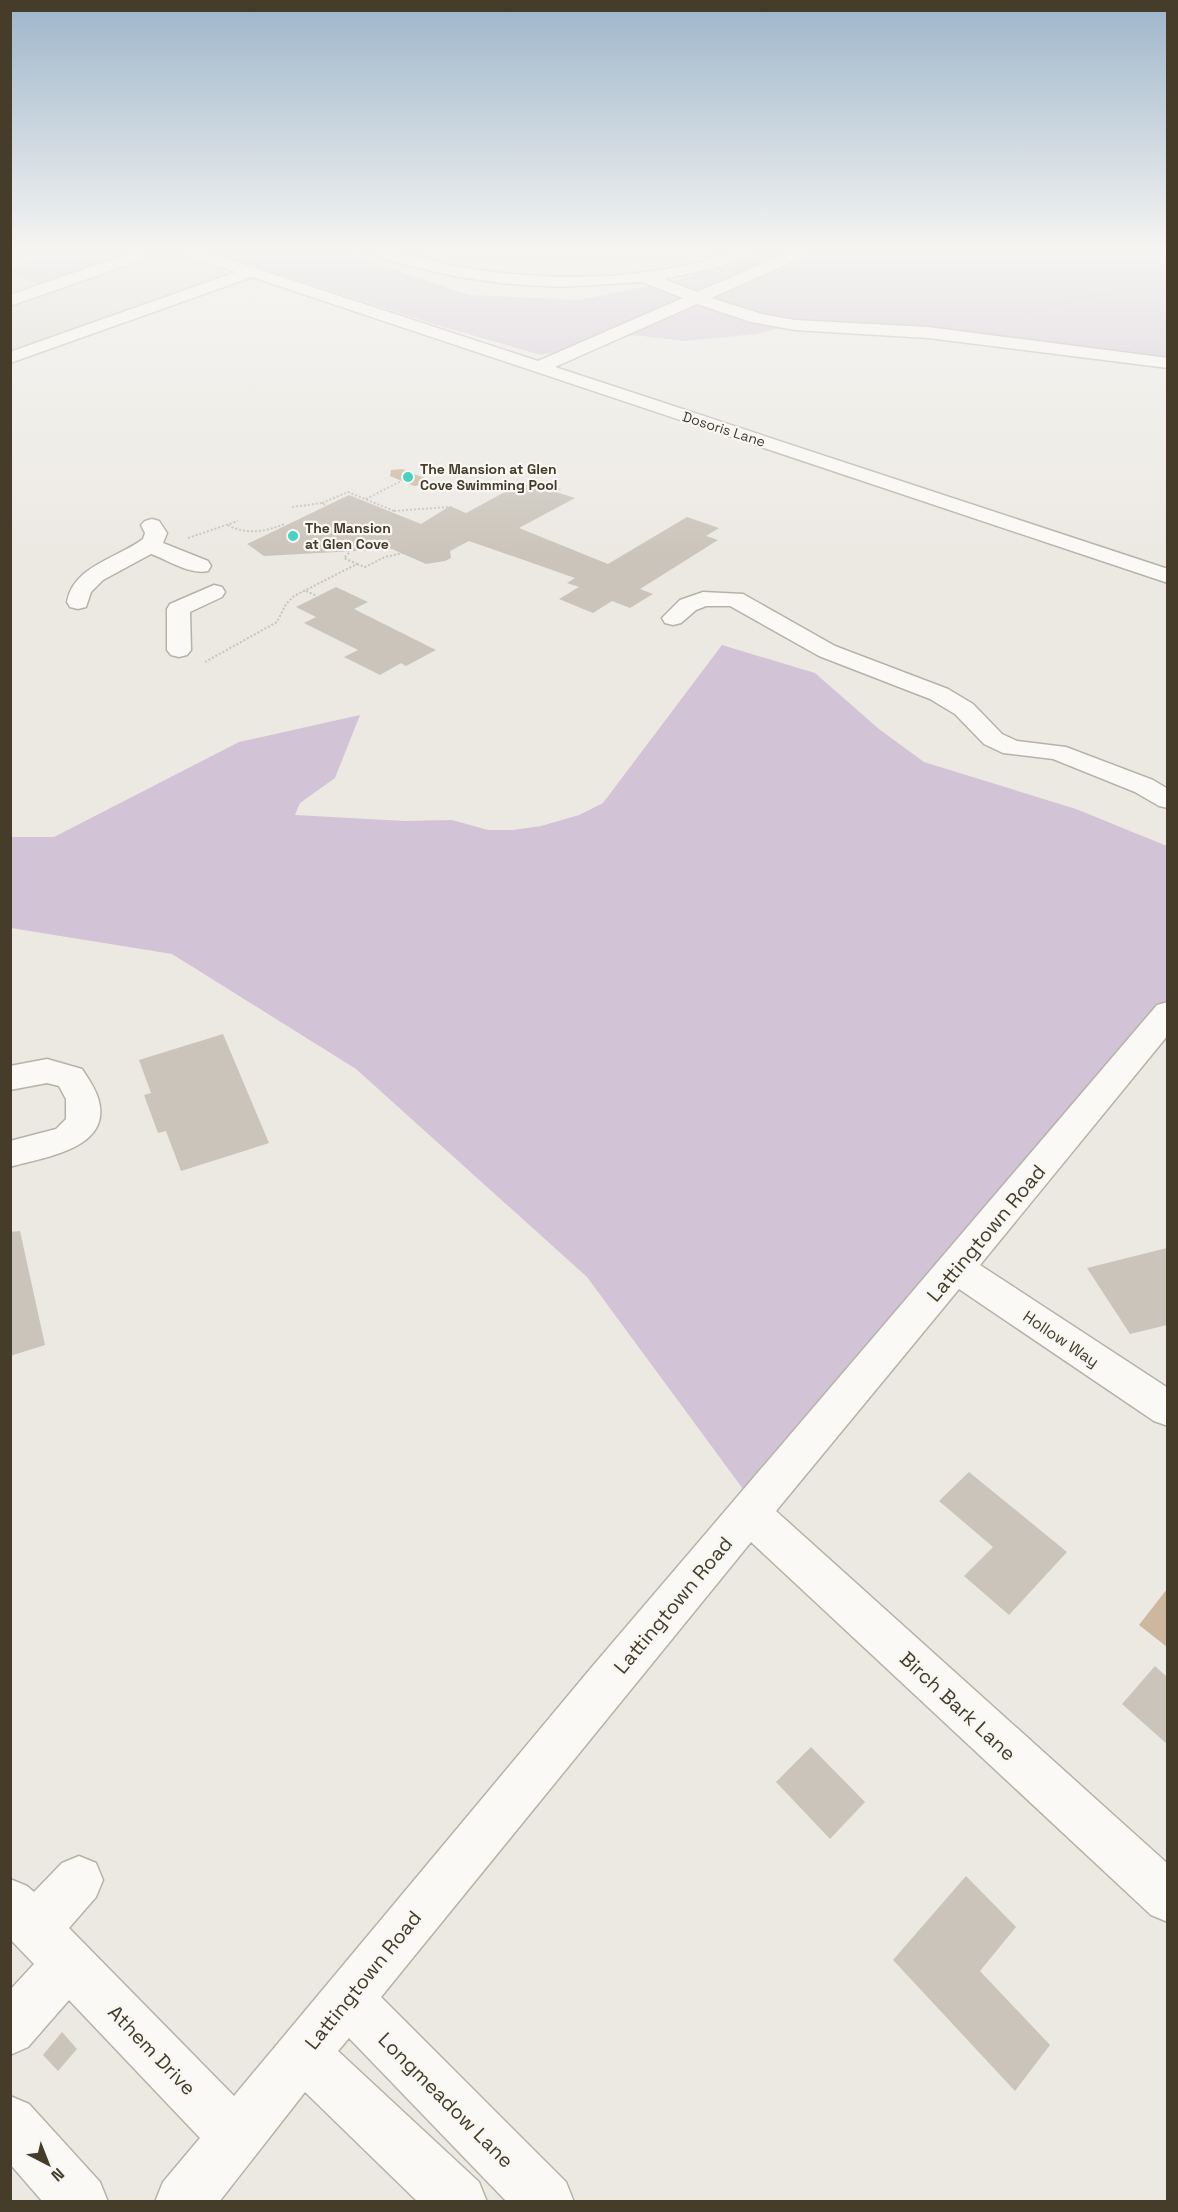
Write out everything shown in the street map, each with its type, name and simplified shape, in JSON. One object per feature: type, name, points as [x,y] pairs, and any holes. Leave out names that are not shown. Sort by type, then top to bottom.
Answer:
[{"type":"street","points":[[10,358],[29,351]]},
{"type":"street","name":"Dosoris Lane","points":[[491,351],[1167,576]]},
{"type":"street","points":[[539,367],[574,351]]},
{"type":"street","points":[[1065,351],[1167,363]]},
{"type":"street","points":[[78,602],[77,597],[84,583],[152,540],[200,566]]},
{"type":"street","points":[[179,650],[178,609],[214,592]]},
{"type":"street","points":[[673,618],[688,605],[703,599],[735,599],[827,651],[939,694],[964,708],[993,739],[1012,748],[1057,752],[1144,786],[1167,800]]},
{"type":"street","name":"Lattingtown Road","points":[[183,2202],[347,1999],[749,1513],[1040,1170],[1167,1013]]},
{"type":"street","points":[[10,1078],[47,1071],[71,1077],[82,1099],[83,1123],[67,1138],[10,1154]]},
{"type":"street","name":"Hollow Way","points":[[956,1268],[1167,1409]]},
{"type":"street","name":"Birch Bark Lane","points":[[749,1513],[1167,1898]]},
{"type":"street","points":[[10,2029],[38,1931],[79,1880]]},
{"type":"street","name":"Athem Drive","points":[[38,1931],[236,2136]]},
{"type":"street","name":"Longmeadow Lane","points":[[347,1999],[546,2202]]},
{"type":"street","points":[[303,2054],[459,2202]]},
{"type":"street","points":[[10,2123],[80,2202]]},
{"type":"path","points":[[365,499],[401,481]]},
{"type":"path","points":[[292,507],[322,503],[348,492],[394,511],[448,507]]},
{"type":"path","points":[[322,503],[326,505]]},
{"type":"path","points":[[393,527],[394,511]]},
{"type":"path","points":[[152,540],[238,521]]},
{"type":"path","points":[[228,525],[238,530],[260,530],[284,524]]},
{"type":"path","points":[[350,552],[344,558],[365,567],[385,557],[407,552]]},
{"type":"path","points":[[205,662],[277,622],[290,599],[357,564]]},
{"type":"path","points":[[305,591],[317,596]]},
{"type":"shaded area","points":[[11,351],[24,351],[11,356]]},
{"type":"shaded area","points":[[528,351],[559,351],[541,355]]},
{"type":"shaded area","points":[[1094,351],[1167,351],[1167,358]]},
{"type":"shaded area","name":"The Mansion at Glen Cove Swimming Pool","points":[[402,469],[427,479],[428,484],[414,486],[390,476],[391,470]]},
{"type":"shaded area","points":[[722,645],[815,673],[879,729],[924,762],[1076,809],[1167,846],[1167,1001],[754,1504],[587,1277],[356,1069],[172,954],[11,928],[10,837],[54,837],[239,742],[360,715],[335,778],[300,803],[295,815],[405,821],[452,820],[488,830],[513,830],[541,826],[579,815],[603,803]]},
{"type":"shaded area","points":[[1167,1589],[1167,1647],[1139,1625]]},
{"type":"building","points":[[536,480],[561,489],[556,492],[575,498],[519,528],[608,564],[687,517],[719,528],[706,536],[718,540],[640,589],[653,594],[630,608],[612,601],[593,613],[559,599],[579,587],[567,583],[575,578],[469,541],[450,551],[451,558],[426,564],[392,549],[264,556],[247,544],[349,495],[421,524],[450,506],[466,513],[516,486],[520,488]]},
{"type":"building","points":[[336,587],[368,602],[354,609],[436,650],[406,666],[401,663],[380,675],[344,657],[358,650],[304,623],[316,617],[296,607]]},
{"type":"building","points":[[223,1034],[269,1143],[181,1171],[166,1131],[158,1133],[144,1095],[151,1093],[139,1060]]},
{"type":"building","points":[[20,1231],[45,1345],[10,1356],[10,1232]]},
{"type":"building","points":[[1167,1248],[1167,1325],[1130,1334],[1087,1268]]},
{"type":"building","points":[[969,1472],[1067,1552],[1009,1615],[964,1576],[993,1547],[939,1501]]},
{"type":"building","points":[[1155,1666],[1167,1677],[1167,1744],[1122,1704]]},
{"type":"building","points":[[811,1747],[865,1802],[830,1839],[776,1782]]},
{"type":"building","points":[[966,1876],[1016,1927],[980,1971],[1050,2045],[1015,2091],[893,1960]]},
{"type":"building","points":[[62,2032],[77,2049],[58,2071],[43,2055]]},
{"type":"place","name":"The Mansion at Glen Cove Swimming Pool","points":[[408,477]]},
{"type":"place","name":"The Mansion at Glen Cove","points":[[293,536]]}]
